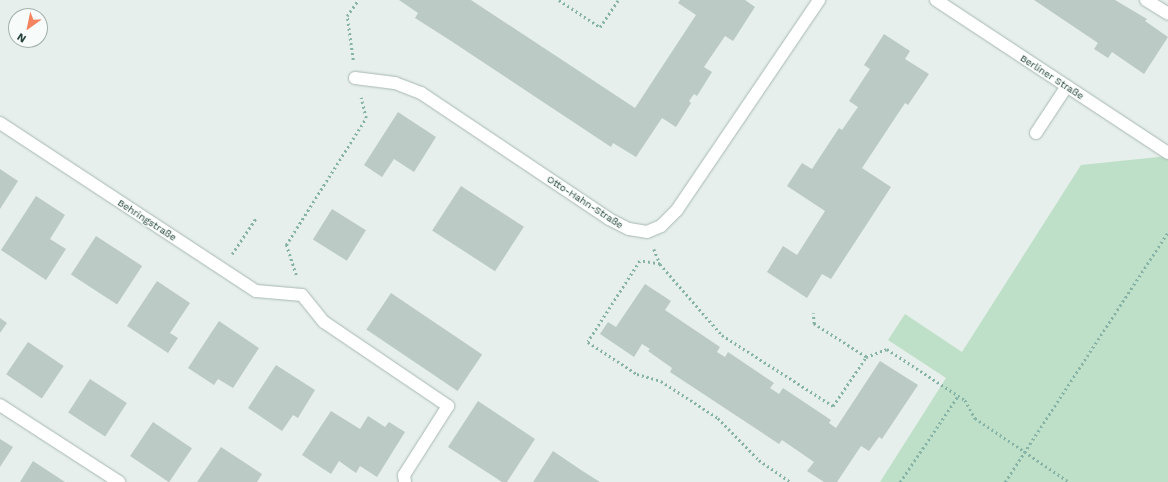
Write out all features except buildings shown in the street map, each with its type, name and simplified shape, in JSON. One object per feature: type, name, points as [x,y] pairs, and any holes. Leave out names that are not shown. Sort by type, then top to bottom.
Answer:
[{"type":"street","points":[[647,232],[661,226],[677,210],[819,0]]},
{"type":"street","name":"Berliner Straße","points":[[936,0],[1168,154]]},
{"type":"street","points":[[1146,0],[1168,14]]},
{"type":"street","name":"Otto-Hahn-Straße","points":[[356,78],[396,83],[421,93],[609,219],[629,229],[647,232]]},
{"type":"street","points":[[1036,133],[1067,86]]},
{"type":"street","name":"Behringstraße","points":[[0,123],[256,291],[302,295]]},
{"type":"street","points":[[302,295],[324,322],[448,406],[404,475],[405,482]]},
{"type":"street","points":[[0,405],[119,482]]},
{"type":"path","points":[[302,295],[286,245],[366,118],[356,78],[347,16],[358,0]]},
{"type":"path","points":[[559,0],[600,27],[618,0]]},
{"type":"path","points":[[222,269],[256,218]]},
{"type":"path","points":[[647,232],[660,264],[722,335],[833,406],[866,357],[887,349],[965,400],[975,418],[1069,482]]},
{"type":"path","points":[[1005,482],[1168,232]]},
{"type":"path","points":[[660,264],[640,261],[588,342],[636,374],[661,381],[718,418],[758,460],[791,482]]},
{"type":"path","points":[[813,314],[814,324],[866,357]]},
{"type":"path","points":[[900,482],[958,396]]},
{"type":"green space","points":[[1168,156],[1168,482],[880,482],[946,378],[888,340],[905,314],[962,352],[1081,165]]}]
